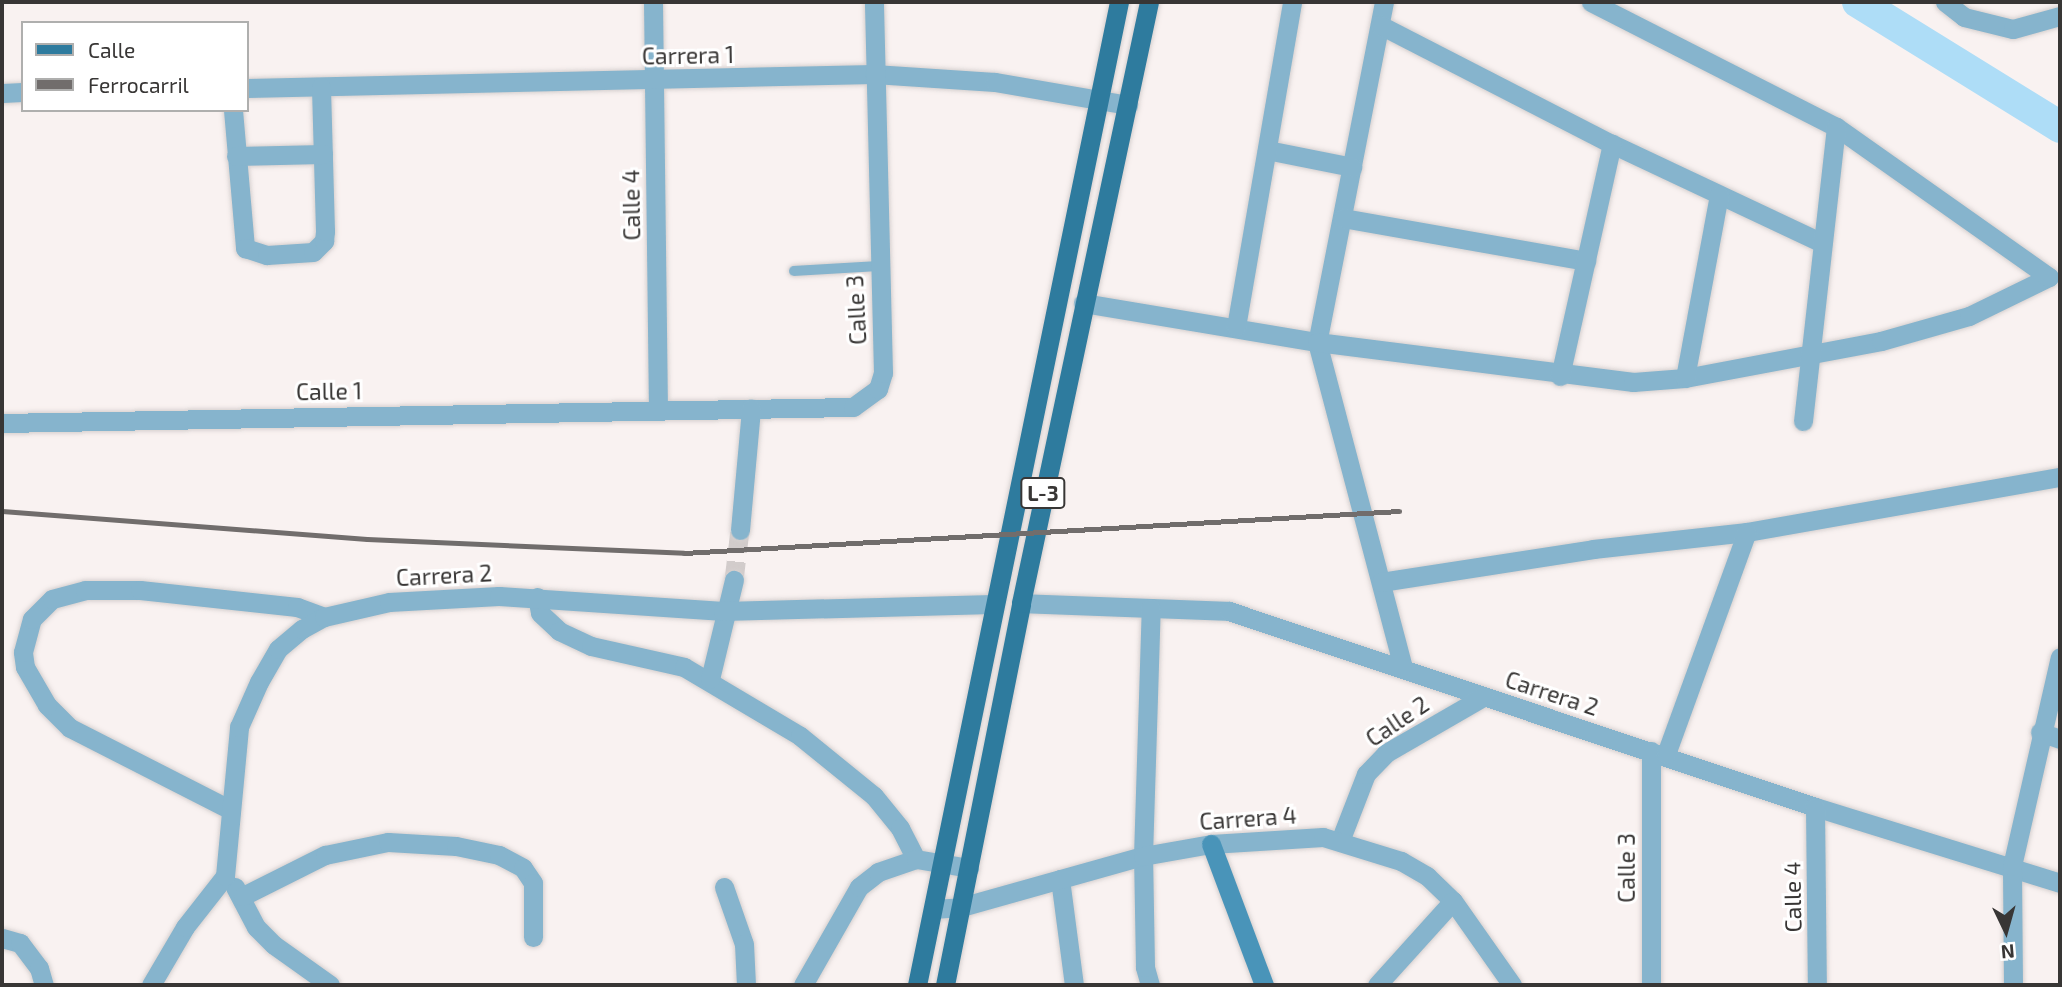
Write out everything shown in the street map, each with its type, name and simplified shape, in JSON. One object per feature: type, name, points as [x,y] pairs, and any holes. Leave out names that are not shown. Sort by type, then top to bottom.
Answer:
[{"type":"main road","name":"L-3","points":[[917,985],[944,863],[993,604],[1119,2]]},
{"type":"main road","name":"L-3","points":[[945,985],[1083,303],[1149,2]]},
{"type":"main road","points":[[1211,844],[1264,985]]},
{"type":"street","name":"Calle 4","points":[[653,2],[658,409]]},
{"type":"street","name":"Calle 3","points":[[658,409],[853,407],[878,389],[883,373],[878,265],[874,2]]},
{"type":"street","points":[[1236,327],[1292,2]]},
{"type":"street","points":[[1384,2],[1317,342],[1403,667]]},
{"type":"street","points":[[1591,2],[1836,127],[2055,281]]},
{"type":"street","points":[[1945,2],[1964,17],[2013,29],[2060,16]]},
{"type":"street","points":[[1380,25],[1612,144],[1822,243]]},
{"type":"street","name":"Carrera 1","points":[[248,88],[874,74],[995,82],[1098,102],[1128,105]]},
{"type":"street","points":[[233,112],[241,236],[253,254],[313,252],[324,241],[321,87]]},
{"type":"street","points":[[2,93],[21,92]]},
{"type":"street","points":[[1803,421],[1836,127]]},
{"type":"street","points":[[1560,376],[1612,144]]},
{"type":"street","points":[[1266,150],[1352,167]]},
{"type":"street","points":[[236,156],[323,155]]},
{"type":"street","points":[[1685,378],[1719,195]]},
{"type":"street","points":[[1343,218],[1586,261]]},
{"type":"street","points":[[1083,303],[1317,342],[1560,376],[1633,382],[1685,378],[1810,356],[1969,316],[2055,281]]},
{"type":"street","points":[[740,530],[751,408]]},
{"type":"street","name":"Calle 1","points":[[2,423],[658,409]]},
{"type":"street","points":[[1381,582],[1593,549],[1747,532],[2060,477]]},
{"type":"street","points":[[1658,752],[1747,532]]},
{"type":"street","points":[[710,679],[723,611],[734,580]]},
{"type":"street","points":[[231,810],[70,728],[47,705],[25,667],[23,652],[32,619],[52,599],[85,590],[140,590],[297,607],[324,617]]},
{"type":"street","points":[[537,597],[540,613],[559,631],[591,646],[639,653],[710,679],[800,736],[858,781],[888,811],[916,859]]},
{"type":"street","name":"Carrera 2","points":[[225,876],[239,727],[259,682],[278,649],[302,629],[324,617],[389,602],[537,597],[723,611],[993,604]]},
{"type":"street","name":"Carrera 2","points":[[1021,603],[1229,611],[1403,667],[1483,697],[1658,752],[1815,807],[2060,883]]},
{"type":"street","points":[[1150,985],[1145,967],[1143,856],[1151,608]]},
{"type":"street","points":[[2013,985],[2012,866],[2040,732],[2060,657]]},
{"type":"street","name":"Calle 2","points":[[1340,841],[1366,774],[1386,753],[1483,697]]},
{"type":"street","points":[[2040,732],[2060,739]]},
{"type":"street","name":"Calle 3","points":[[1651,985],[1658,752]]},
{"type":"street","name":"Calle 4","points":[[1815,807],[1817,985]]},
{"type":"street","name":"Carrera 4","points":[[934,909],[961,907],[1143,856],[1211,844],[1323,837],[1401,861],[1427,876],[1453,901],[1512,985]]},
{"type":"street","points":[[243,896],[325,855],[388,842],[456,846],[499,855],[523,868],[533,883],[533,937]]},
{"type":"street","points":[[803,985],[859,887],[878,872],[916,859],[969,869]]},
{"type":"street","points":[[151,985],[185,927],[225,876],[243,896],[256,927],[274,945],[330,985]]},
{"type":"street","points":[[1060,879],[1074,985]]},
{"type":"street","points":[[724,887],[744,944],[746,985]]},
{"type":"street","points":[[1377,985],[1453,901]]},
{"type":"street","points":[[2,938],[20,943],[39,968],[44,985]]},
{"type":"lane","points":[[794,271],[878,265]]},
{"type":"waterway","points":[[1858,2],[2060,127]]},
{"type":"tunnel","points":[[734,580],[740,530]]},
{"type":"railway","points":[[2,511],[367,539],[684,553],[1399,511]]}]
